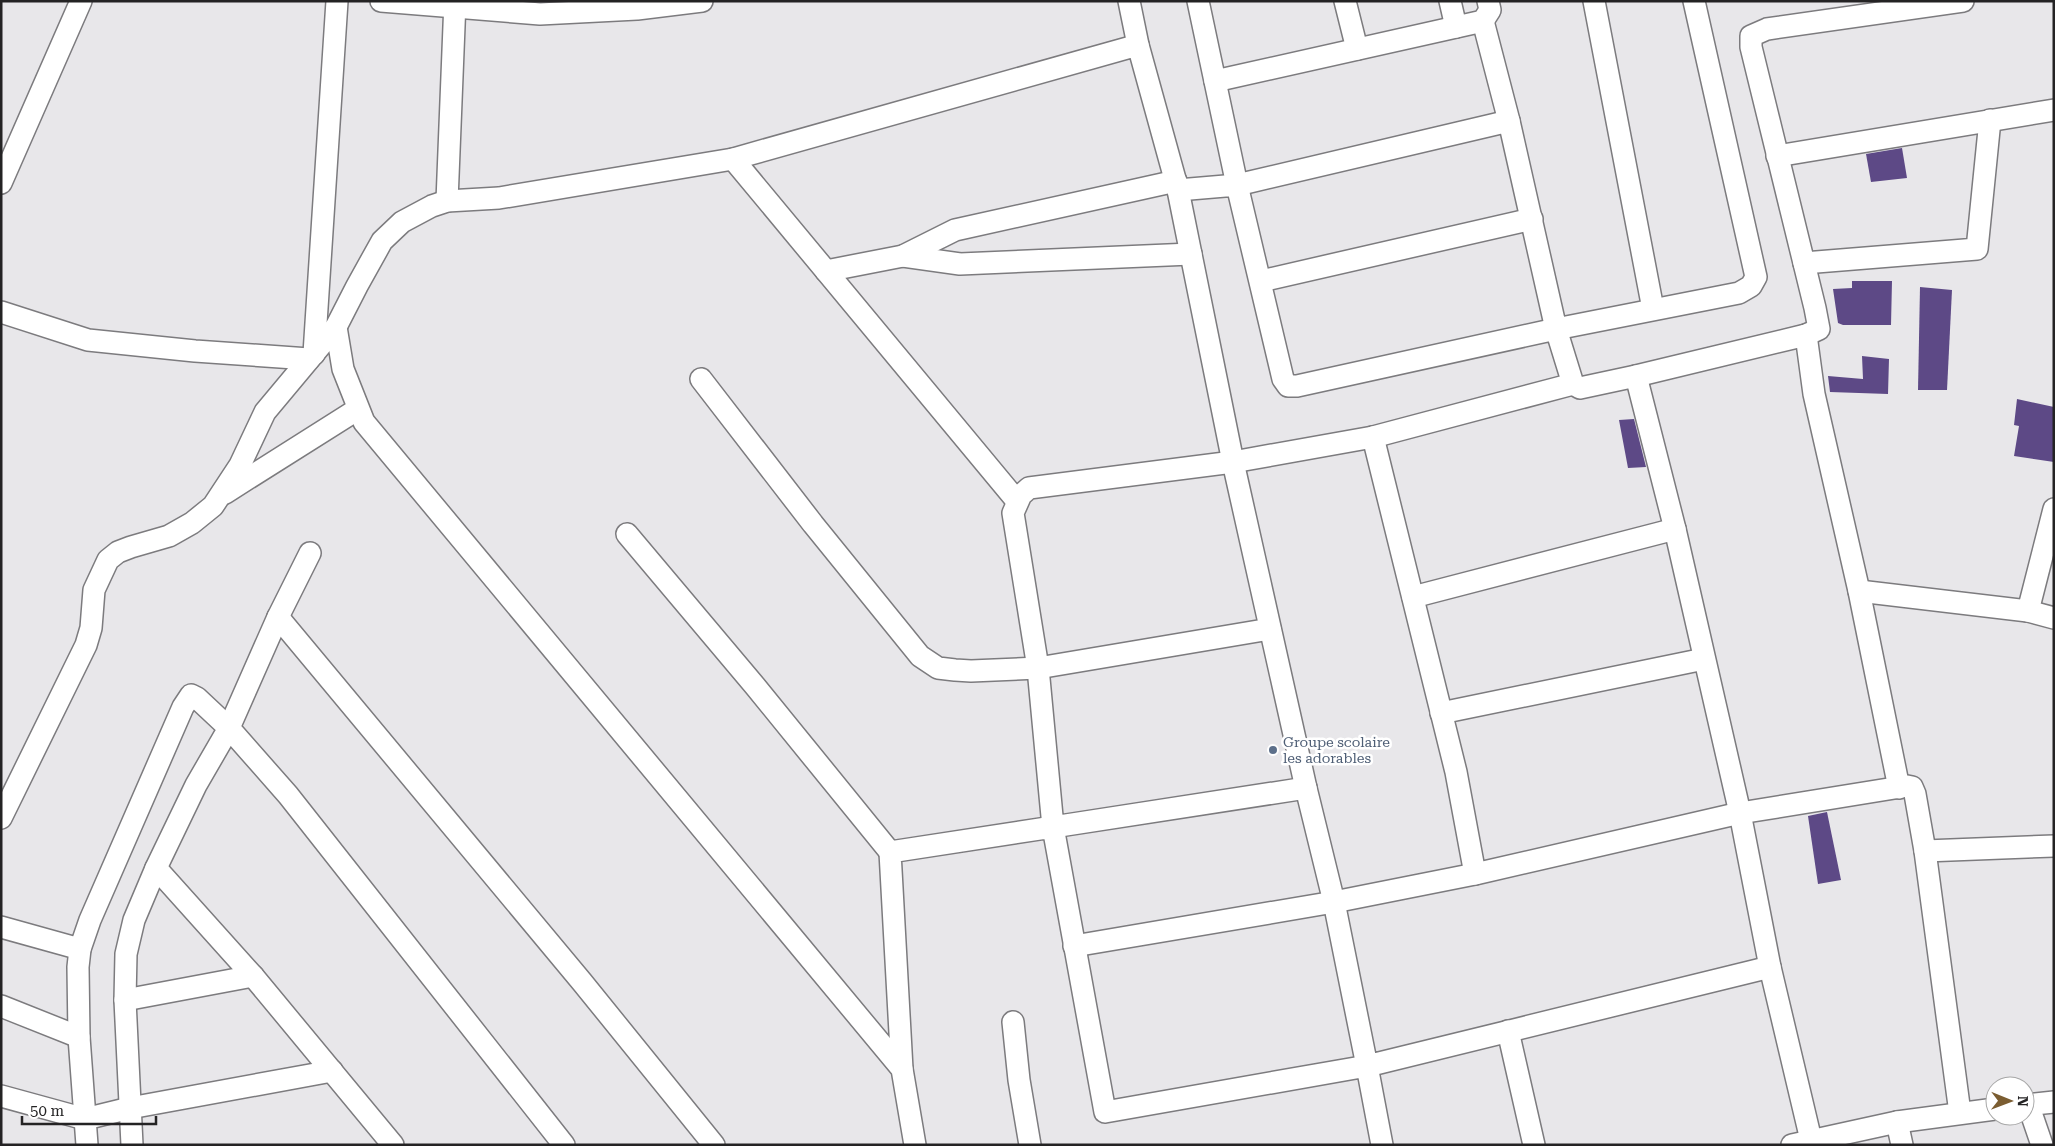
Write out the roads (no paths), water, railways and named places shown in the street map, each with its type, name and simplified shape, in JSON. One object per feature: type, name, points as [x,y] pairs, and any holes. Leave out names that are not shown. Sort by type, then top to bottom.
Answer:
[{"type":"street","points":[[1,183],[81,1]]},
{"type":"street","points":[[311,356],[337,1]]},
{"type":"street","points":[[381,1],[544,8],[638,9],[702,1]]},
{"type":"street","points":[[1129,1],[1138,44],[1177,186],[1233,462],[1306,788],[1334,902],[1382,1145]]},
{"type":"street","points":[[1198,1],[1237,185],[1283,379],[1288,386],[1297,386],[1556,328],[1739,293],[1751,286],[1756,277],[1694,1]]},
{"type":"street","points":[[1345,1],[1357,49]]},
{"type":"street","points":[[1450,1],[1456,27]]},
{"type":"street","points":[[1594,1],[1653,309]]},
{"type":"street","points":[[1770,967],[1367,1066],[1104,1112],[1053,827],[1038,668],[1013,513],[1017,501],[1029,488],[1233,462],[1373,437],[1572,384],[1580,388],[1636,376],[1806,335],[1819,329],[1751,47],[1751,36],[1767,30],[1963,1]]},
{"type":"street","points":[[447,201],[455,3]]},
{"type":"street","points":[[1215,81],[1456,27],[1486,11],[1556,328],[1572,384]]},
{"type":"street","points":[[1,818],[86,645],[91,628],[94,590],[108,560],[118,552],[168,536],[192,523],[213,506],[222,495],[240,464],[265,412],[336,327],[382,242],[402,222],[432,206],[447,201],[499,198],[734,159],[1138,44]]},
{"type":"street","points":[[1777,156],[2054,110]]},
{"type":"street","points":[[1804,263],[1977,249],[1990,120]]},
{"type":"street","points":[[826,271],[903,256],[955,230],[1177,186],[1237,185],[1509,121]]},
{"type":"street","points":[[734,159],[1017,501]]},
{"type":"street","points":[[1261,281],[1532,219]]},
{"type":"street","points":[[903,256],[960,264],[1191,254]]},
{"type":"street","points":[[1,312],[88,340],[194,351],[311,356]]},
{"type":"street","points":[[336,327],[343,369],[358,409],[370,430],[902,1069]]},
{"type":"street","points":[[1806,335],[1814,394],[1860,591],[1898,788]]},
{"type":"street","points":[[1636,376],[1674,529],[1740,813],[1802,1142],[1897,1122],[1985,1109]]},
{"type":"street","points":[[701,379],[813,524],[920,656],[938,668],[971,671],[1038,668],[1270,629]]},
{"type":"street","points":[[222,495],[358,409]]},
{"type":"street","points":[[1373,437],[1456,772],[1475,874]]},
{"type":"street","points":[[2028,612],[2054,509]]},
{"type":"street","points":[[1413,597],[1674,529]]},
{"type":"street","points":[[627,534],[755,686],[890,852],[902,1069],[915,1145]]},
{"type":"street","points":[[132,1145],[125,1000],[126,954],[134,920],[156,868],[196,785],[229,728],[278,617],[310,553]]},
{"type":"street","points":[[1860,591],[2028,612],[2054,618]]},
{"type":"street","points":[[278,617],[582,982],[714,1145]]},
{"type":"street","points":[[1441,713],[1704,659]]},
{"type":"street","points":[[87,1145],[80,1037],[78,967],[80,949],[90,920],[187,698],[194,695],[229,728],[288,795],[564,1145]]},
{"type":"street","points":[[1074,946],[1334,902],[1475,874],[1740,813],[1912,787],[1926,851],[1960,1113]]},
{"type":"street","points":[[890,852],[1306,788]]},
{"type":"street","points":[[1926,851],[2054,846]]},
{"type":"street","points":[[156,868],[253,976],[393,1145]]},
{"type":"street","points":[[1,926],[80,949]]},
{"type":"street","points":[[125,1000],[253,976]]},
{"type":"street","points":[[1,1006],[80,1037]]},
{"type":"street","points":[[1013,1022],[1019,1080],[1030,1145]]},
{"type":"street","points":[[1508,1031],[1534,1145]]},
{"type":"street","points":[[1,1096],[85,1119],[130,1108],[332,1071]]},
{"type":"street","points":[[2035,1103],[2054,1102]]},
{"type":"street","points":[[1897,1122],[1902,1145]]},
{"type":"street","points":[[2035,1126],[2042,1145]]},
{"type":"place","name":"Groupe scolaire les adorables","points":[[1273,750]]}]
